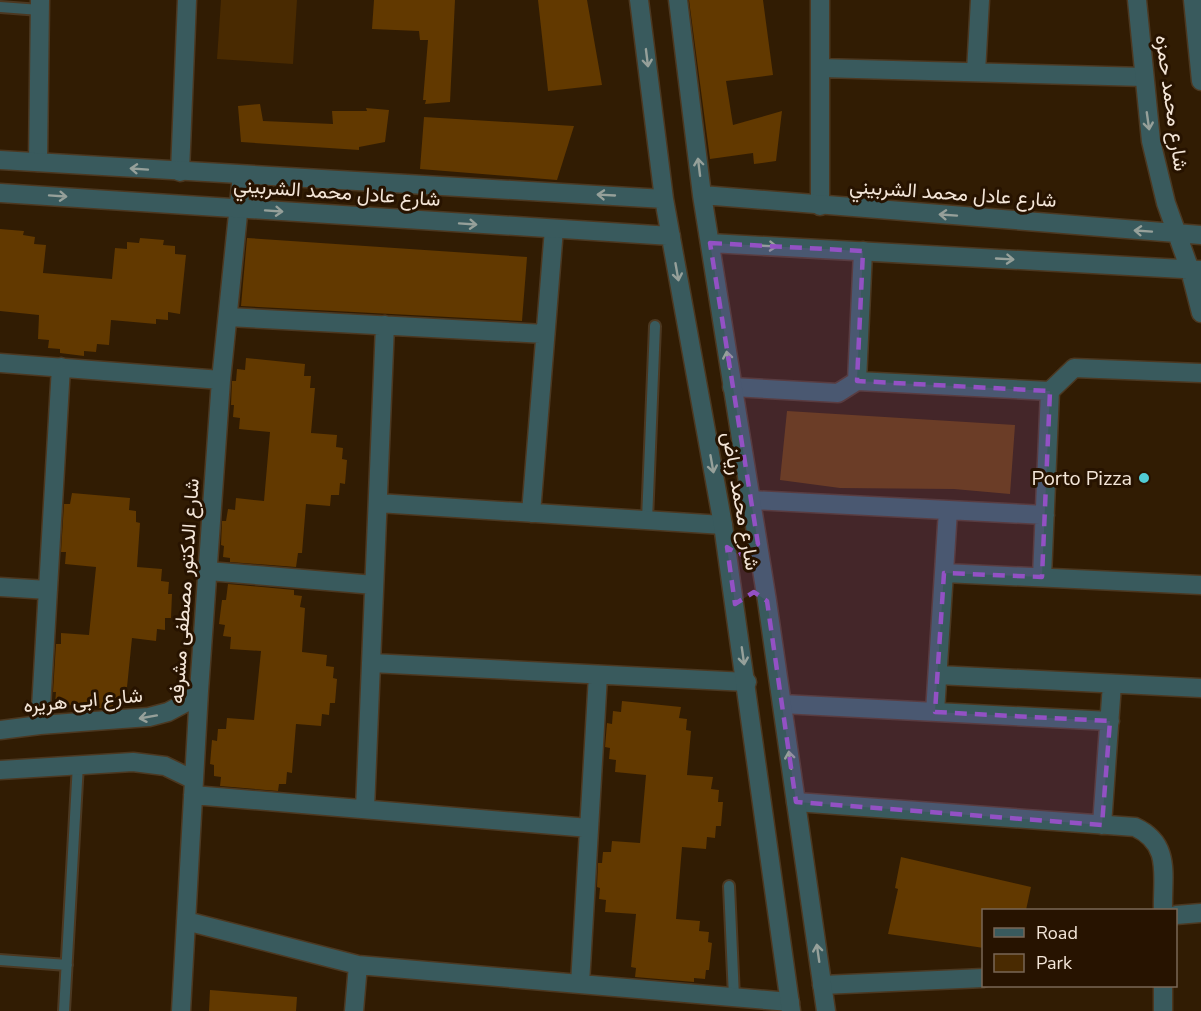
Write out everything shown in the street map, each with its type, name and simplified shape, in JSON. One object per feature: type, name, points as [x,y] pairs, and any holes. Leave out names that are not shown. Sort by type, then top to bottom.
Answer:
[{"type":"street","points":[[180,172],[187,0]]},
{"type":"street","name":"شارع محمد رياض","points":[[639,0],[664,199],[727,547],[791,1007]]},
{"type":"street","name":"شارع محمد رياض","points":[[678,0],[702,195],[767,601],[826,1011]]},
{"type":"street","points":[[820,0],[820,206]]},
{"type":"street","points":[[976,72],[980,0]]},
{"type":"street","name":"شارع محمد حمزه","points":[[1137,0],[1150,130],[1158,172],[1177,233],[1195,270],[1201,313]]},
{"type":"street","name":"شارع محمد حمزه","points":[[1192,0],[1201,81]]},
{"type":"street","points":[[38,162],[40,5]]},
{"type":"street","points":[[821,68],[1144,77]]},
{"type":"street","name":"شارع عادل محمد الشربيني","points":[[0,160],[664,199]]},
{"type":"street","name":"شارع الدكتور مصطفى مشرفه","points":[[181,1011],[207,571],[221,380],[242,175]]},
{"type":"street","name":"شارع عادل محمد الشربيني","points":[[0,193],[671,236]]},
{"type":"street","name":"شارع عادل محمد الشربيني","points":[[702,195],[1201,235]]},
{"type":"street","points":[[531,513],[554,229]]},
{"type":"street","points":[[710,243],[1195,270]]},
{"type":"street","points":[[857,381],[863,252]]},
{"type":"street","points":[[228,317],[545,334]]},
{"type":"street","points":[[365,809],[385,325]]},
{"type":"street","points":[[0,363],[221,380]]},
{"type":"street","points":[[40,725],[61,367]]},
{"type":"street","points":[[1042,577],[1050,391],[1074,368],[1201,373]]},
{"type":"street","points":[[732,387],[838,393],[857,381],[1050,391]]},
{"type":"street","points":[[750,500],[1045,515]]},
{"type":"street","points":[[378,503],[723,525]]},
{"type":"street","points":[[935,712],[948,510]]},
{"type":"street","points":[[727,547],[739,555],[753,550],[758,544]]},
{"type":"street","points":[[207,571],[374,585]]},
{"type":"street","points":[[944,573],[1201,585]]},
{"type":"street","points":[[0,587],[48,590]]},
{"type":"street","points":[[735,604],[739,597],[754,592],[767,601]]},
{"type":"street","points":[[371,663],[747,682]]},
{"type":"street","points":[[580,984],[598,675]]},
{"type":"street","points":[[938,675],[1201,688]]},
{"type":"street","points":[[1102,825],[1112,684]]},
{"type":"street","name":"شارع ابى هريره","points":[[0,730],[149,717],[177,707],[199,691]]},
{"type":"street","points":[[782,704],[1110,721]]},
{"type":"street","points":[[0,770],[78,764],[149,763],[165,766],[193,787],[365,809],[589,828]]},
{"type":"street","points":[[796,802],[1134,827],[1155,840],[1161,852],[1162,909]]},
{"type":"street","points":[[1177,915],[1201,913]]},
{"type":"street","points":[[186,921],[358,965],[734,997],[791,1007]]},
{"type":"street","points":[[354,1011],[358,965]]},
{"type":"street","points":[[822,985],[982,978]]},
{"type":"street","points":[[1163,987],[1163,1011]]},
{"type":"lane","points":[[0,8],[40,5]]},
{"type":"lane","points":[[647,520],[655,326]]},
{"type":"lane","points":[[64,1011],[78,764]]},
{"type":"lane","points":[[729,886],[734,997]]},
{"type":"lane","points":[[0,960],[67,965]]},
{"type":"highlighted area","points":[[710,243],[863,251],[857,381],[1050,391],[1042,577],[944,573],[935,712],[1110,721],[1102,825],[796,802],[767,601],[754,592],[735,604],[727,547],[739,555],[758,544]]},
{"type":"green space","points":[[221,0],[297,0],[293,64],[217,59]]},
{"type":"building","points":[[374,0],[455,0],[450,102],[425,104],[426,100],[423,100],[428,40],[420,40],[419,31],[372,29]]},
{"type":"building","points":[[538,0],[587,0],[602,85],[548,91]]},
{"type":"building","points":[[689,0],[763,0],[773,75],[726,81],[733,125],[782,111],[776,161],[754,164],[753,153],[710,159]]},
{"type":"building","points":[[260,104],[263,121],[333,124],[332,111],[367,111],[366,108],[389,110],[385,142],[359,147],[359,150],[241,142],[238,106]]},
{"type":"building","points":[[424,117],[574,126],[557,180],[420,169]]},
{"type":"building","points":[[0,229],[24,231],[23,235],[35,237],[34,244],[46,245],[43,273],[112,279],[115,248],[127,249],[127,242],[139,243],[140,238],[164,240],[163,245],[175,246],[175,254],[186,255],[180,314],[168,312],[168,320],[156,319],[156,324],[111,320],[109,345],[97,344],[96,352],[84,351],[84,356],[60,353],[60,349],[48,348],[49,340],[38,339],[39,315],[0,311]]},
{"type":"building","points":[[247,238],[527,257],[522,321],[241,306]]},
{"type":"building","points":[[246,358],[305,364],[304,376],[311,376],[310,388],[315,388],[311,433],[337,435],[336,447],[343,448],[342,459],[347,460],[345,484],[340,483],[339,495],[331,495],[330,506],[306,504],[302,553],[298,553],[296,567],[230,562],[230,558],[223,557],[222,521],[226,521],[228,509],[235,510],[236,498],[264,501],[270,432],[239,429],[240,418],[233,417],[234,405],[231,405],[232,381],[236,381],[237,369],[245,370]]},
{"type":"building","points":[[787,411],[1015,425],[1010,494],[954,489],[840,488],[780,480]]},
{"type":"building","points":[[72,493],[130,498],[129,510],[136,511],[136,522],[140,523],[137,567],[162,569],[161,581],[169,582],[168,594],[172,594],[171,618],[165,618],[165,630],[157,629],[156,641],[132,638],[127,687],[123,687],[121,699],[113,698],[113,708],[55,704],[56,692],[53,692],[56,644],[61,644],[61,633],[89,635],[96,567],[65,564],[66,552],[61,552],[64,504],[70,504]]},
{"type":"building","points":[[228,584],[294,590],[294,595],[302,596],[300,607],[305,608],[302,652],[327,655],[326,666],[334,667],[333,678],[337,679],[335,703],[330,703],[329,715],[322,714],[321,726],[296,724],[292,773],[287,772],[286,784],[279,784],[278,791],[220,786],[221,777],[214,776],[214,765],[210,764],[212,740],[217,741],[218,729],[226,729],[227,718],[254,720],[261,651],[230,649],[231,637],[223,636],[225,625],[219,624],[222,600],[226,600]]},
{"type":"building","points":[[622,701],[681,707],[679,718],[687,719],[686,730],[691,731],[687,775],[713,777],[711,789],[719,790],[718,802],[723,802],[721,826],[716,826],[715,838],[707,837],[706,849],[682,847],[676,919],[700,921],[699,931],[709,932],[708,942],[712,943],[709,970],[706,970],[705,979],[694,978],[694,982],[635,977],[636,968],[631,967],[636,914],[605,912],[606,900],[599,899],[598,863],[602,863],[603,852],[611,852],[612,841],[640,843],[646,775],[615,772],[616,760],[609,759],[610,748],[605,747],[607,723],[612,724],[613,711],[621,712]]},
{"type":"building","points":[[901,857],[1031,887],[1026,909],[982,909],[982,948],[888,934],[898,889],[895,888]]},
{"type":"building","points":[[210,990],[297,997],[296,1011],[209,1011]]},
{"type":"place","name":"Porto Pizza","points":[[1144,478]]}]
